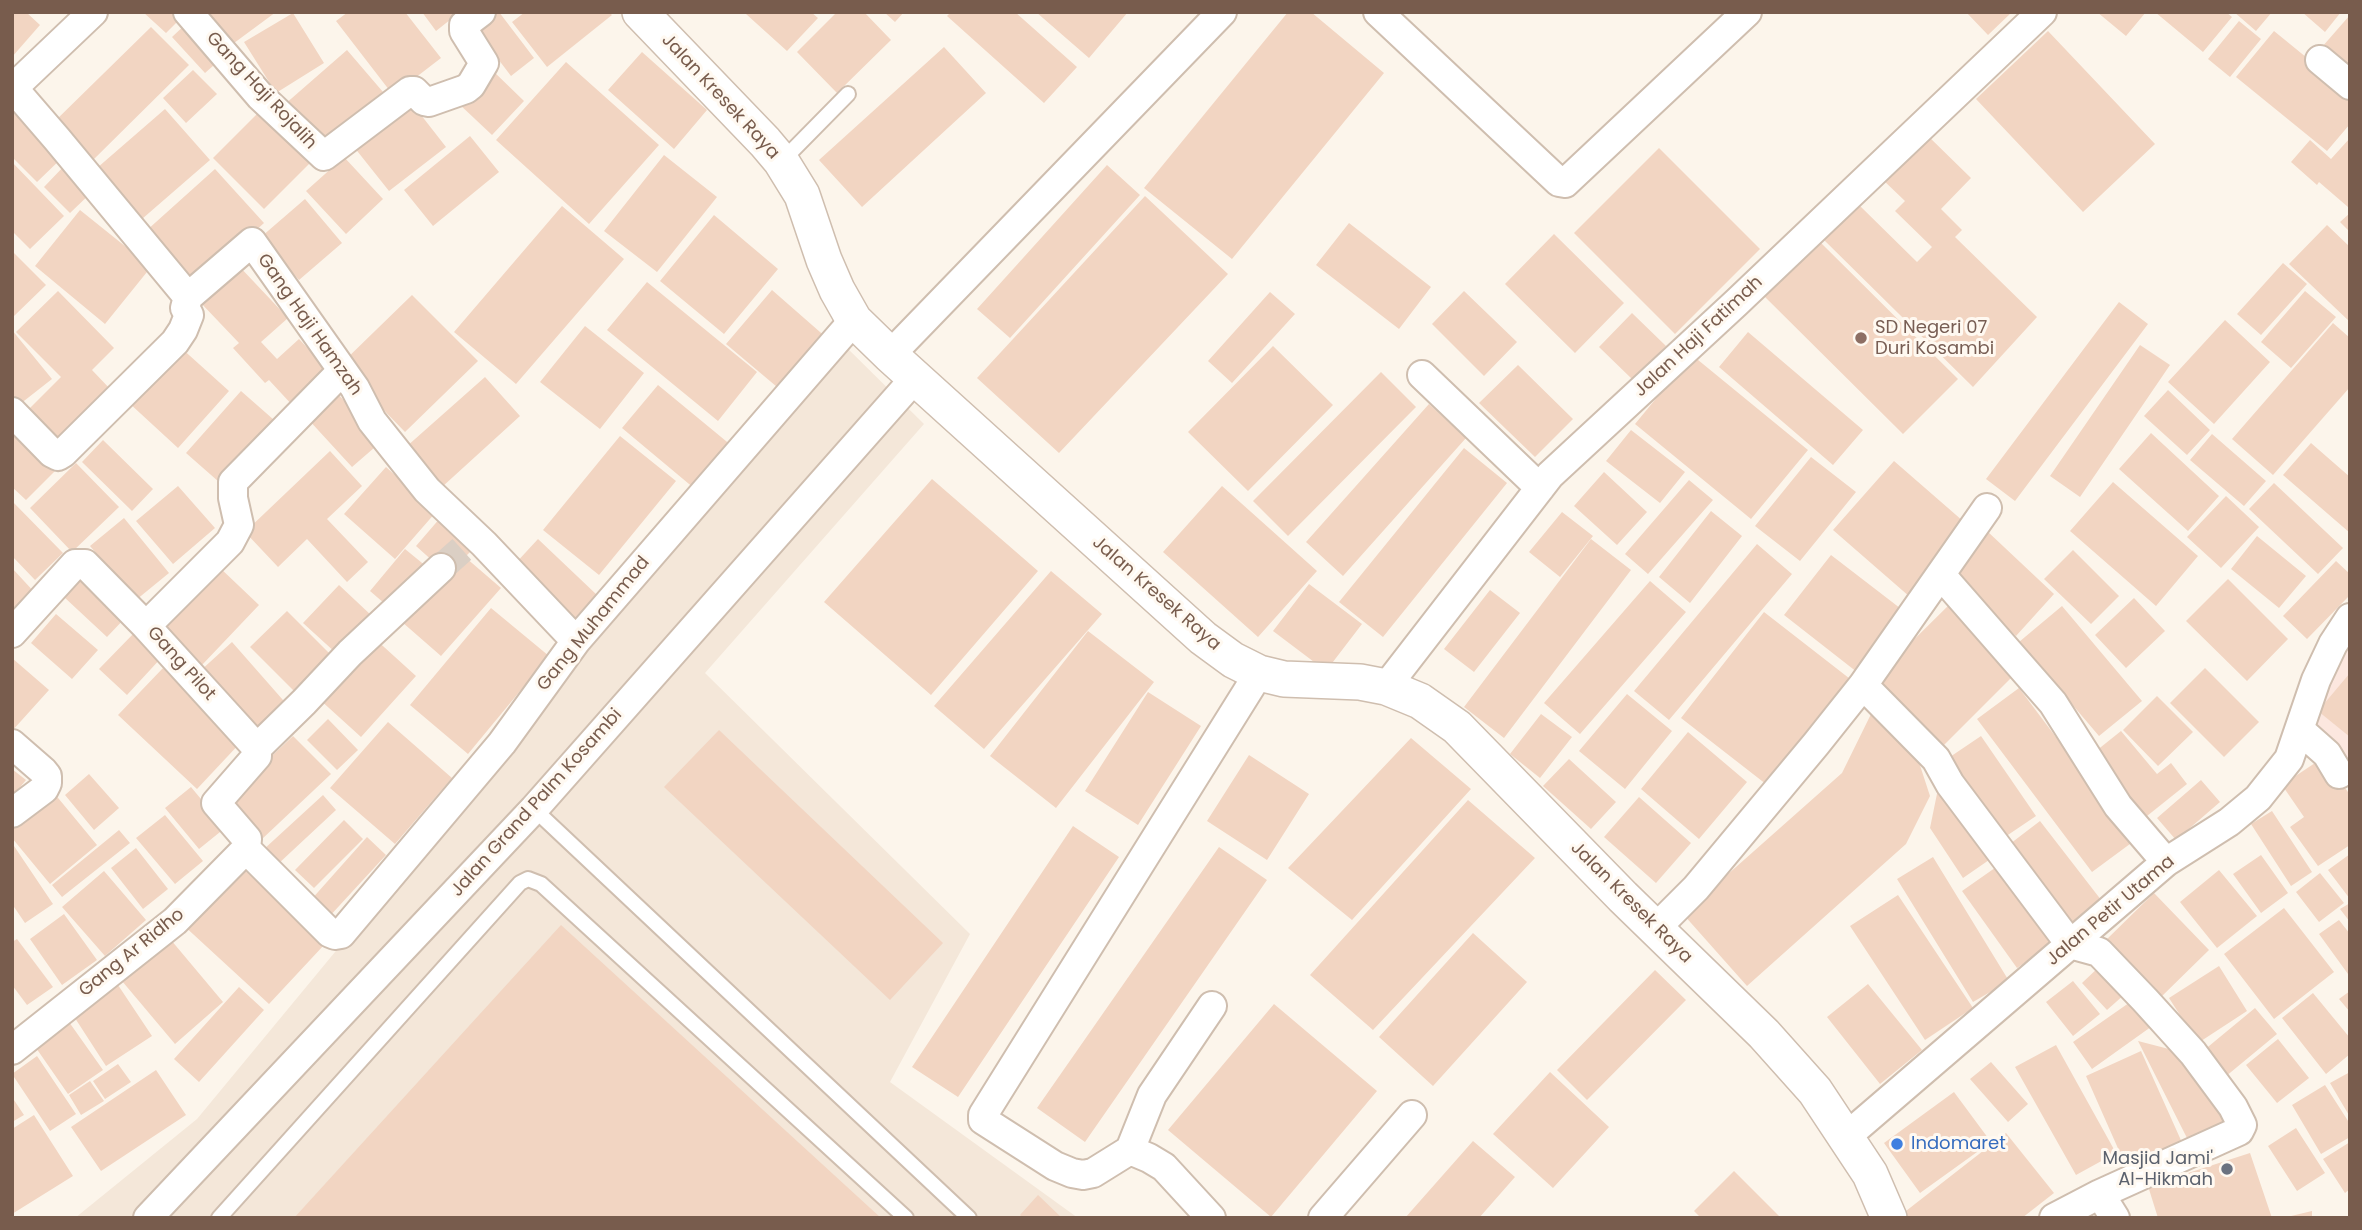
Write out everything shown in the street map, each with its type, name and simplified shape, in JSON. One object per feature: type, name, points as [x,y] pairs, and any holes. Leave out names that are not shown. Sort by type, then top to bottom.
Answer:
[{"type":"street","points":[[12,412],[58,456],[175,342],[189,315],[186,308],[188,297],[13,89],[93,12]]},
{"type":"street","name":"Gang Haji Rojalih","points":[[188,12],[260,96],[324,156],[411,91],[424,102],[429,102],[471,85],[484,64],[464,31],[464,25],[481,12]]},
{"type":"street","name":"Jalan Kresek Raya","points":[[640,12],[781,162],[802,195],[837,290],[854,320],[890,355],[1203,638],[1233,660],[1259,673],[1284,679],[1360,682],[1386,687],[1420,701],[1457,727],[1655,929],[1764,1034],[1815,1091],[1870,1174],[1889,1218]]},
{"type":"street","points":[[890,355],[1222,12]]},
{"type":"street","points":[[1378,12],[1562,183],[1747,12]]},
{"type":"street","name":"Jalan Haji Fatimah","points":[[1386,687],[1550,475],[1736,303],[2042,12]]},
{"type":"street","points":[[2320,60],[2350,85]]},
{"type":"street","name":"Gang Haji Hamzah","points":[[188,297],[252,242],[355,388],[372,421],[427,490],[576,641]]},
{"type":"street","name":"Gang Muhammad","points":[[246,849],[330,933],[341,934],[502,743],[576,641],[854,320]]},
{"type":"street","points":[[146,626],[230,542],[239,525],[233,498],[233,482],[342,371]]},
{"type":"street","points":[[1422,375],[1540,488]]},
{"type":"street","name":"Jalan Grand Palm Kosambi","points":[[148,1218],[534,809],[915,378]]},
{"type":"street","points":[[1655,929],[1696,888],[1863,685],[1987,508]]},
{"type":"street","name":"Gang Pilot","points":[[12,633],[78,563],[85,565],[146,626],[257,748]]},
{"type":"street","points":[[246,849],[247,839],[216,803],[257,756],[257,748],[376,627],[441,568]]},
{"type":"street","points":[[1941,575],[2053,703],[2118,806],[2166,862]]},
{"type":"street","name":"Jalan Petir Utama","points":[[1847,1136],[2166,862],[2229,822],[2258,798],[2289,760],[2316,680],[2333,644],[2350,618]]},
{"type":"street","points":[[1212,1006],[1152,1095],[1130,1150],[1093,1173],[1083,1175],[1055,1167],[983,1120],[983,1115],[1259,673]]},
{"type":"street","points":[[1863,685],[1936,760],[1950,784],[2070,944],[2099,952],[2145,1000],[2193,1053],[2234,1107],[2242,1125],[2239,1131],[2100,1194],[2054,1218]]},
{"type":"street","points":[[2300,730],[2327,754],[2339,775]]},
{"type":"street","points":[[12,744],[43,771],[47,776],[47,783],[44,789],[12,813]]},
{"type":"street","name":"Gang Ar Ridho","points":[[12,1050],[175,921],[246,849]]},
{"type":"street","points":[[1323,1218],[1412,1115]]},
{"type":"street","points":[[1130,1150],[1164,1167],[1211,1218]]},
{"type":"street","points":[[2100,1194],[2115,1218]]},
{"type":"lane","points":[[781,162],[848,94]]},
{"type":"lane","points":[[534,809],[969,1218]]},
{"type":"lane","points":[[219,1218],[510,893],[528,878],[541,884],[906,1218]]},
{"type":"shaded area","points":[[840,341],[924,424],[705,673],[970,934],[890,1082],[1078,1218],[75,1218],[197,1119]]},
{"type":"shaded area","points":[[2350,637],[2350,786],[2305,713]]},
{"type":"building","points":[[12,12],[26,12],[40,25],[12,57]]},
{"type":"building","points":[[143,12],[176,12],[181,18],[166,33]]},
{"type":"building","points":[[205,12],[276,12],[230,46]]},
{"type":"building","points":[[348,12],[405,12],[441,58],[393,95],[336,21]]},
{"type":"building","points":[[422,12],[460,12],[436,31]]},
{"type":"building","points":[[490,12],[499,12],[534,58],[511,76],[473,26]]},
{"type":"building","points":[[525,12],[609,12],[612,15],[547,67],[512,22]]},
{"type":"building","points":[[811,12],[818,18],[787,51],[746,14]]},
{"type":"building","points":[[837,12],[864,12],[891,40],[837,93],[797,52]]},
{"type":"building","points":[[884,12],[904,12],[895,22]]},
{"type":"building","points":[[951,12],[1015,12],[1077,67],[1044,103],[947,16]]},
{"type":"building","points":[[1036,12],[1128,12],[1089,58]]},
{"type":"building","points":[[1288,12],[1311,12],[1384,73],[1232,259],[1144,188]]},
{"type":"building","points":[[1966,12],[2012,12],[1988,35]]},
{"type":"building","points":[[2097,12],[2146,12],[2126,36]]},
{"type":"building","points":[[2155,12],[2226,12],[2232,17],[2203,52]]},
{"type":"building","points":[[2234,12],[2272,12],[2256,31]]},
{"type":"building","points":[[2302,12],[2341,12],[2325,32]]},
{"type":"building","points":[[293,13],[324,63],[276,93],[244,42]]},
{"type":"building","points":[[2350,15],[2350,72],[2322,47]]},
{"type":"building","points":[[2239,21],[2261,39],[2230,77],[2208,59]]},
{"type":"building","points":[[188,22],[222,58],[205,73],[172,37]]},
{"type":"building","points":[[151,27],[189,65],[91,162],[53,123]]},
{"type":"building","points":[[2048,31],[2155,144],[2083,212],[1976,99]]},
{"type":"building","points":[[2274,31],[2350,93],[2350,124],[2327,151],[2236,77]]},
{"type":"building","points":[[944,47],[986,93],[862,207],[819,160]]},
{"type":"building","points":[[347,50],[383,92],[320,147],[284,105]]},
{"type":"building","points":[[642,52],[707,110],[674,149],[608,90]]},
{"type":"building","points":[[566,62],[659,145],[589,224],[496,140]]},
{"type":"building","points":[[490,68],[524,101],[492,135],[458,103]]},
{"type":"building","points":[[193,70],[217,94],[186,123],[163,98]]},
{"type":"building","points":[[407,97],[446,147],[389,191],[350,142]]},
{"type":"building","points":[[264,107],[315,158],[264,209],[213,158]]},
{"type":"building","points":[[20,109],[65,155],[37,182],[12,157],[12,116]]},
{"type":"building","points":[[165,109],[210,160],[142,219],[97,168]]},
{"type":"building","points":[[1926,134],[1971,178],[1941,209],[1962,230],[1955,237],[2037,317],[1973,387],[1824,240],[1859,205],[1917,262],[1932,247],[1895,211],[1905,201],[1882,179]]},
{"type":"building","points":[[470,136],[499,172],[433,226],[404,190]]},
{"type":"building","points":[[2350,138],[2348,207],[2291,162],[2310,140],[2331,159]]},
{"type":"building","points":[[1659,148],[1760,249],[1675,334],[1574,233]]},
{"type":"building","points":[[664,155],[717,197],[657,272],[604,231]]},
{"type":"building","points":[[344,157],[383,199],[346,234],[306,191]]},
{"type":"building","points":[[12,162],[64,216],[30,249],[12,231]]},
{"type":"building","points":[[66,164],[93,191],[70,213],[44,187]]},
{"type":"building","points":[[1107,165],[1140,195],[1010,338],[977,309]]},
{"type":"building","points":[[215,169],[264,223],[196,285],[146,231]]},
{"type":"building","points":[[1145,196],[1228,274],[1059,453],[977,378]]},
{"type":"building","points":[[305,199],[342,243],[299,280],[261,237]]},
{"type":"building","points":[[562,206],[624,259],[516,384],[454,332]]},
{"type":"building","points":[[80,210],[151,267],[105,324],[35,266]]},
{"type":"building","points":[[2350,213],[2350,232],[2340,222]]},
{"type":"building","points":[[714,215],[778,269],[724,334],[660,281]]},
{"type":"building","points":[[1349,223],[1431,287],[1399,329],[1316,265]]},
{"type":"building","points":[[2327,225],[2350,247],[2350,322],[2289,264]]},
{"type":"building","points":[[1554,234],[1624,303],[1575,353],[1505,284]]},
{"type":"building","name":"SD Negeri 07 Duri Kosambi","points":[[1819,241],[1958,379],[1903,434],[1764,296]]},
{"type":"building","points":[[12,251],[46,285],[12,318]]},
{"type":"building","points":[[2283,263],[2307,284],[2261,335],[2237,314]]},
{"type":"building","points":[[238,265],[288,318],[261,342],[277,359],[299,339],[331,373],[294,407],[269,380],[265,383],[233,348],[239,343],[199,301]]},
{"type":"building","points":[[647,282],[757,372],[718,421],[607,330]]},
{"type":"building","points":[[772,290],[828,339],[783,392],[726,344]]},
{"type":"building","points":[[58,291],[114,348],[92,370],[112,391],[58,443],[27,411],[61,377],[16,332]]},
{"type":"building","points":[[1464,291],[1517,342],[1484,376],[1432,324]]},
{"type":"building","points":[[2305,291],[2336,317],[2291,368],[2261,342]]},
{"type":"building","points":[[1270,292],[1295,314],[1232,383],[1208,361]]},
{"type":"building","points":[[412,295],[478,361],[405,432],[340,365]]},
{"type":"building","points":[[2119,302],[2148,324],[2015,501],[1986,479]]},
{"type":"building","points":[[1632,313],[1666,346],[1633,380],[1599,347]]},
{"type":"building","points":[[2225,320],[2270,362],[2214,424],[2168,382]]},
{"type":"building","points":[[2333,323],[2350,338],[2350,387],[2273,475],[2232,439]]},
{"type":"building","points":[[585,326],[644,373],[600,429],[540,382]]},
{"type":"building","points":[[12,330],[52,379],[15,408],[12,405]]},
{"type":"building","points":[[1748,332],[1863,430],[1833,465],[1719,367]]},
{"type":"building","points":[[2140,345],[2170,365],[2080,497],[2050,476]]},
{"type":"building","points":[[179,346],[229,391],[178,448],[128,402]]},
{"type":"building","points":[[1273,346],[1333,405],[1248,491],[1188,432]]},
{"type":"building","points":[[1692,355],[1808,450],[1751,519],[1635,424]]},
{"type":"building","points":[[1518,365],[1573,419],[1535,457],[1479,403]]},
{"type":"building","points":[[1381,372],[1416,407],[1288,536],[1253,501]]},
{"type":"building","points":[[485,377],[520,416],[442,487],[406,447]]},
{"type":"building","points":[[658,385],[732,446],[695,489],[622,428]]},
{"type":"building","points":[[2168,390],[2210,430],[2187,455],[2144,416]]},
{"type":"building","points":[[241,391],[274,420],[219,482],[186,453]]},
{"type":"building","points":[[336,392],[382,441],[352,467],[307,418]]},
{"type":"building","points":[[1429,404],[1466,438],[1343,576],[1306,542]]},
{"type":"building","points":[[12,424],[57,469],[26,500],[12,487]]},
{"type":"building","points":[[1631,430],[1685,472],[1660,503],[1606,461]]},
{"type":"building","points":[[2151,433],[2219,496],[2188,531],[2119,469]]},
{"type":"building","points":[[2212,434],[2266,481],[2244,506],[2190,460]]},
{"type":"building","points":[[620,436],[676,481],[599,575],[543,530]]},
{"type":"building","points":[[103,440],[153,489],[132,511],[82,462]]},
{"type":"building","points":[[2311,443],[2350,477],[2350,533],[2283,475]]},
{"type":"building","points":[[1464,448],[1507,483],[1383,637],[1339,602]]},
{"type":"building","points":[[330,451],[362,486],[327,519],[368,562],[347,582],[307,539],[278,567],[245,532]]},
{"type":"building","points":[[1811,457],[1856,492],[1800,561],[1755,526]]},
{"type":"building","points":[[1894,461],[1971,528],[1910,597],[1833,530]]},
{"type":"building","points":[[76,463],[119,507],[72,552],[30,508]]},
{"type":"building","points":[[386,467],[436,512],[395,559],[344,514]]},
{"type":"building","points":[[1604,472],[1647,512],[1617,545],[1574,506]]},
{"type":"building","points":[[932,479],[1038,571],[931,695],[824,602]]},
{"type":"building","points":[[1689,480],[1713,500],[1648,574],[1625,554]]},
{"type":"building","points":[[2113,482],[2198,556],[2156,606],[2070,531]]},
{"type":"building","points":[[2274,483],[2343,548],[2318,574],[2249,509]]},
{"type":"building","points":[[178,486],[215,528],[173,564],[136,521]]},
{"type":"building","points":[[1222,486],[1317,571],[1258,637],[1163,552]]},
{"type":"building","points":[[2226,496],[2259,527],[2221,568],[2187,537]]},
{"type":"building","points":[[12,501],[63,553],[35,580],[12,556]]},
{"type":"building","points":[[1711,511],[1742,536],[1690,603],[1659,577]]},
{"type":"building","points":[[1562,512],[1593,536],[1560,577],[1529,552]]},
{"type":"building","points":[[441,517],[475,547],[465,557],[501,588],[441,656],[402,622],[445,572],[416,546]]},
{"type":"building","points":[[124,518],[169,573],[136,600],[90,546]]},
{"type":"building","points":[[1987,531],[2054,594],[2016,636],[1948,574]]},
{"type":"building","points":[[2257,536],[2306,576],[2279,608],[2231,569]]},
{"type":"building","points":[[538,539],[597,595],[573,621],[514,565]]},
{"type":"building","points":[[1591,539],[1631,570],[1504,738],[1464,707]]},
{"type":"building","points":[[1757,544],[1792,574],[1669,720],[1634,691]]},
{"type":"building","points":[[405,549],[427,567],[392,610],[370,591]]},
{"type":"building","points":[[2073,550],[2119,596],[2091,624],[2044,579]]},
{"type":"building","points":[[1831,555],[1909,615],[1862,676],[1784,615]]},
{"type":"building","points":[[2336,561],[2350,574],[2350,595],[2307,639],[2283,616]]},
{"type":"building","points":[[218,566],[259,605],[202,665],[160,626]]},
{"type":"building","points":[[12,568],[36,594],[12,616]]},
{"type":"building","points":[[1051,571],[1102,614],[984,749],[934,706]]},
{"type":"building","points":[[84,577],[126,617],[107,637],[64,597]]},
{"type":"building","points":[[2228,579],[2288,639],[2247,681],[2186,621]]},
{"type":"building","points":[[1650,581],[1686,612],[1580,734],[1544,703]]},
{"type":"building","points":[[1309,584],[1362,624],[1326,671],[1273,631]]},
{"type":"building","points":[[339,585],[372,616],[337,654],[303,623]]},
{"type":"building","points":[[1490,590],[1520,613],[1474,672],[1444,649]]},
{"type":"building","points":[[2134,598],[2165,631],[2126,668],[2095,635]]},
{"type":"building","points":[[1954,600],[2021,668],[1937,752],[1869,684]]},
{"type":"building","points":[[2062,606],[2142,701],[2099,736],[2019,642]]},
{"type":"building","points":[[491,608],[549,656],[468,754],[410,705]]},
{"type":"building","points":[[287,611],[332,656],[296,693],[250,647]]},
{"type":"building","points":[[1764,612],[1854,682],[1771,788],[1681,718]]},
{"type":"building","points":[[56,614],[98,650],[72,679],[31,643]]},
{"type":"building","points":[[1088,631],[1154,682],[1056,808],[990,756]]},
{"type":"building","points":[[135,632],[162,657],[127,695],[99,669]]},
{"type":"building","points":[[373,637],[416,676],[361,737],[318,698]]},
{"type":"building","points":[[232,642],[290,708],[257,737],[199,672]]},
{"type":"building","points":[[12,658],[49,690],[12,731]]},
{"type":"building","points":[[163,668],[242,741],[197,789],[118,715]]},
{"type":"building","points":[[2205,668],[2259,722],[2224,757],[2170,703]]},
{"type":"building","points":[[2350,673],[2350,737],[2318,711]]},
{"type":"building","points":[[2019,688],[2134,841],[2092,872],[1977,719]]},
{"type":"building","points":[[1148,692],[1201,726],[1138,825],[1085,791]]},
{"type":"building","points":[[1627,694],[1672,731],[1625,789],[1579,751]]},
{"type":"building","points":[[2157,696],[2193,732],[2158,766],[2123,730]]},
{"type":"building","points":[[1874,708],[1914,747],[1930,796],[1906,844],[1747,986],[1683,914],[1842,773]]},
{"type":"building","points":[[1541,714],[1572,737],[1540,778],[1510,754]]},
{"type":"building","points":[[328,719],[358,750],[337,770],[307,740]]},
{"type":"building","points":[[388,722],[452,778],[395,844],[330,788]]},
{"type":"building","points":[[719,730],[943,943],[890,1000],[664,787]]},
{"type":"building","points":[[2121,731],[2157,774],[2171,763],[2187,784],[2137,824],[2091,755]]},
{"type":"building","points":[[1688,732],[1747,782],[1699,839],[1641,789]]},
{"type":"building","points":[[293,736],[331,774],[261,840],[224,801]]},
{"type":"building","points":[[1981,736],[2036,816],[1999,841],[1944,761]]},
{"type":"building","points":[[1411,738],[1471,789],[1352,920],[1288,868]]},
{"type":"building","points":[[1249,755],[1309,794],[1267,860],[1207,821]]},
{"type":"building","points":[[2324,757],[2350,795],[2350,845],[2318,866],[2290,827],[2304,817],[2282,785]]},
{"type":"building","points":[[1569,759],[1616,802],[1591,829],[1543,786]]},
{"type":"building","points":[[12,769],[26,780],[12,797]]},
{"type":"building","points":[[89,774],[119,808],[94,830],[65,795]]},
{"type":"building","points":[[2201,780],[2220,802],[2176,840],[2157,818]]},
{"type":"building","points":[[1939,784],[1989,860],[1963,878],[1930,828]]},
{"type":"building","points":[[191,787],[225,828],[199,849],[165,808]]},
{"type":"building","points":[[54,793],[97,845],[50,884],[12,838],[12,827]]},
{"type":"building","points":[[323,795],[336,810],[277,865],[263,850]]},
{"type":"building","points":[[1639,797],[1691,843],[1656,883],[1604,837]]},
{"type":"building","points":[[1468,800],[1535,858],[1373,1030],[1310,975]]},
{"type":"building","points":[[2272,811],[2312,872],[2291,886],[2251,824]]},
{"type":"building","points":[[165,815],[203,861],[175,884],[136,838]]},
{"type":"building","points":[[344,820],[363,839],[314,888],[295,870]]},
{"type":"building","points":[[2040,821],[2105,905],[2068,934],[2002,850]]},
{"type":"building","points":[[1073,826],[1119,857],[958,1097],[912,1067]]},
{"type":"building","points":[[119,830],[130,843],[62,897],[52,885]]},
{"type":"building","points":[[367,837],[386,855],[328,918],[310,901]]},
{"type":"building","points":[[12,843],[53,904],[25,923],[12,904]]},
{"type":"building","points":[[1219,847],[1267,880],[1085,1142],[1037,1108]]},
{"type":"building","points":[[136,848],[168,889],[143,909],[111,868]]},
{"type":"building","points":[[2350,854],[2350,899],[2328,870]]},
{"type":"building","points":[[2261,855],[2288,893],[2261,913],[2233,874]]},
{"type":"building","points":[[1933,857],[2009,981],[1973,1002],[1897,879]]},
{"type":"building","points":[[237,863],[324,945],[269,1004],[181,923]]},
{"type":"building","points":[[2002,863],[2057,941],[2017,968],[1962,891]]},
{"type":"building","points":[[2219,870],[2257,916],[2217,948],[2180,902]]},
{"type":"building","points":[[104,871],[146,920],[105,956],[62,907]]},
{"type":"building","points":[[2320,873],[2344,903],[2319,922],[2296,892]]},
{"type":"building","points":[[2154,893],[2209,950],[2160,998],[2105,941]]},
{"type":"building","points":[[1898,895],[1973,1008],[1925,1040],[1850,926]]},
{"type":"building","points":[[2350,903],[2350,922],[2340,909]]},
{"type":"building","points":[[2284,908],[2334,972],[2274,1019],[2224,954]]},
{"type":"building","points":[[64,914],[97,960],[62,985],[30,939]]},
{"type":"building","points":[[2339,920],[2350,934],[2348,974],[2319,934]]},
{"type":"building","points":[[561,925],[881,1218],[294,1218]]},
{"type":"building","points":[[1473,933],[1527,982],[1433,1086],[1379,1037]]},
{"type":"building","points":[[17,939],[53,987],[27,1005],[12,985],[12,942]]},
{"type":"building","points":[[171,940],[223,1002],[175,1044],[122,981]]},
{"type":"building","points":[[2100,966],[2125,994],[2107,1010],[2082,983]]},
{"type":"building","points":[[2219,966],[2247,1011],[2198,1043],[2169,998]]},
{"type":"building","points":[[1655,970],[1686,1000],[1587,1100],[1557,1070]]},
{"type":"building","points":[[2073,981],[2100,1014],[2073,1036],[2046,1002]]},
{"type":"building","points":[[1868,984],[1922,1050],[1880,1084],[1827,1017]]},
{"type":"building","points":[[118,985],[152,1036],[106,1066],[73,1015]]},
{"type":"building","points":[[239,987],[264,1010],[199,1082],[174,1059]]},
{"type":"building","points":[[2350,991],[2350,1012],[2339,999]]},
{"type":"building","points":[[2313,993],[2350,1038],[2350,1054],[2326,1074],[2282,1018]]},
{"type":"building","points":[[2136,998],[2155,1024],[2092,1069],[2073,1042]]},
{"type":"building","points":[[1274,1004],[1377,1091],[1271,1217],[1168,1130]]},
{"type":"building","points":[[2255,1008],[2277,1034],[2225,1077],[2203,1051]]},
{"type":"building","points":[[69,1022],[103,1070],[68,1094],[34,1045]]},
{"type":"building","points":[[2278,1039],[2309,1078],[2277,1103],[2246,1065]]},
{"type":"building","points":[[2138,1041],[2192,1055],[2234,1122],[2188,1140]]},
{"type":"building","points":[[2056,1045],[2116,1153],[2076,1175],[2015,1067]]},
{"type":"building","points":[[2141,1051],[2184,1147],[2128,1171],[2086,1076]]},
{"type":"building","points":[[37,1056],[76,1114],[50,1131],[12,1074]]},
{"type":"building","points":[[1991,1062],[2028,1104],[2008,1122],[1970,1079]]},
{"type":"building","points":[[118,1064],[131,1082],[105,1099],[93,1081]]},
{"type":"building","points":[[156,1070],[186,1115],[101,1171],[71,1127]]},
{"type":"building","points":[[1550,1072],[1609,1127],[1553,1188],[1493,1134]]},
{"type":"building","points":[[2350,1072],[2350,1117],[2330,1083]]},
{"type":"building","points":[[90,1081],[104,1101],[81,1115],[69,1095]]},
{"type":"building","points":[[2325,1085],[2350,1124],[2350,1137],[2321,1154],[2292,1105]]},
{"type":"building","points":[[1954,1092],[1991,1142],[1920,1193],[1884,1143]]},
{"type":"building","points":[[12,1097],[24,1115],[12,1122]]},
{"type":"building","points":[[34,1115],[73,1176],[12,1214],[12,1129]]},
{"type":"building","points":[[2296,1128],[2325,1173],[2297,1191],[2268,1146]]},
{"type":"building","points":[[2006,1133],[2054,1193],[2022,1218],[1897,1218]]},
{"type":"building","points":[[1473,1141],[1515,1177],[1479,1218],[1405,1218]]},
{"type":"building","points":[[2350,1142],[2350,1189],[2345,1193],[2323,1159]]},
{"type":"building","name":"Masjid Jami' Al-Hikmah","points":[[2250,1153],[2272,1218],[2158,1218],[2148,1186]]},
{"type":"building","points":[[1734,1171],[1781,1218],[1701,1218],[1694,1211]]},
{"type":"building","points":[[1038,1195],[1062,1218],[1023,1218],[1020,1215]]},
{"type":"building","points":[[2312,1211],[2312,1218],[2287,1218],[2287,1217]]},
{"type":"tunnel","points":[[441,568],[470,542]]},
{"type":"place","name":"SD Negeri 07 Duri Kosambi","points":[[1861,338]]},
{"type":"place","name":"Indomaret","points":[[1897,1144]]},
{"type":"place","name":"Masjid Jami' Al-Hikmah","points":[[2227,1169]]}]
